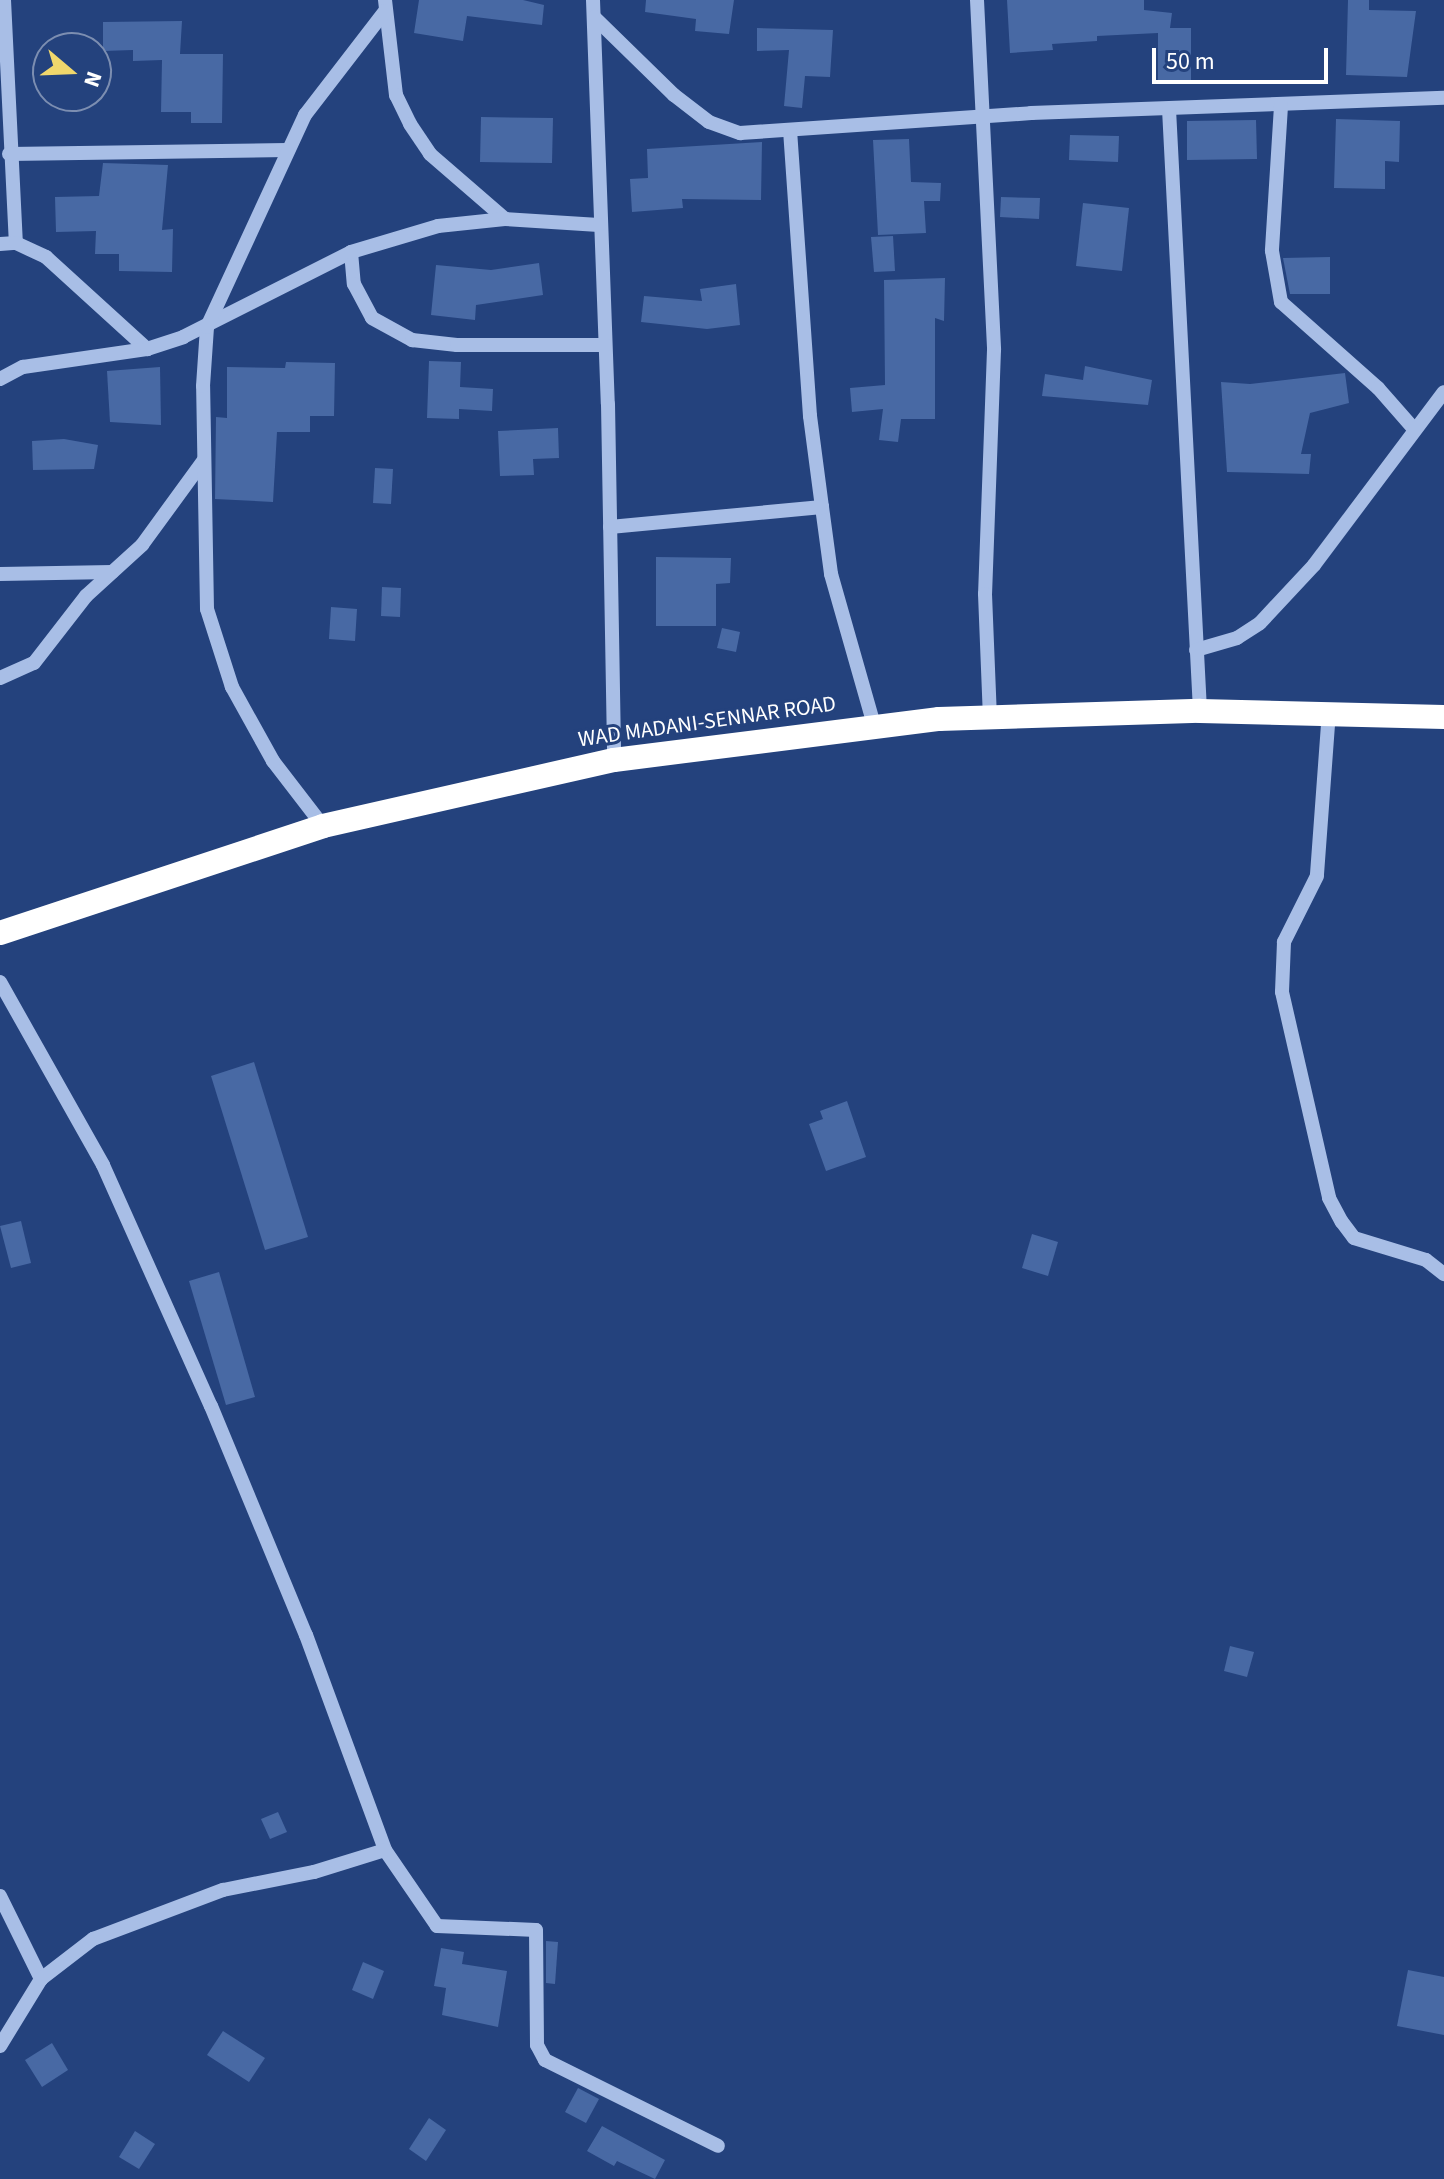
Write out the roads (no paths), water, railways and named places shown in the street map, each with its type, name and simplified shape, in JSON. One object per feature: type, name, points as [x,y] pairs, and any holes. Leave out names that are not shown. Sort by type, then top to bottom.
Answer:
[{"type":"highway","name":"WAD MADANI-SENNAR ROAD","points":[[0,933],[323,826],[614,760],[874,725],[990,716],[1329,711],[1444,717]]},
{"type":"street","points":[[4,0],[9,154],[16,243]]},
{"type":"street","points":[[593,0],[605,345],[614,760]]},
{"type":"street","points":[[977,0],[980,117],[994,350],[985,594],[990,716]]},
{"type":"street","points":[[323,826],[273,761],[232,687],[207,609],[204,459],[207,327],[305,115],[385,6]]},
{"type":"street","points":[[385,6],[396,95],[410,124],[430,154],[505,219]]},
{"type":"street","points":[[594,17],[709,122],[740,133],[980,117],[1444,98]]},
{"type":"street","points":[[1281,106],[1272,251],[1281,302],[1378,388],[1414,429]]},
{"type":"street","points":[[1169,109],[1200,711]]},
{"type":"street","points":[[790,130],[808,402],[831,574],[874,725]]},
{"type":"street","points":[[9,154],[287,150]]},
{"type":"street","points":[[0,379],[23,367],[147,349],[207,327],[351,252],[438,226],[505,219],[599,225]]},
{"type":"street","points":[[0,244],[16,243],[46,257],[147,349]]},
{"type":"street","points":[[351,252],[354,284],[372,318],[412,340],[457,345],[605,345]]},
{"type":"street","points":[[1196,650],[1237,638],[1260,623],[1314,565],[1444,392]]},
{"type":"street","points":[[0,678],[34,663],[86,596],[174,507],[204,459]]},
{"type":"street","points":[[610,527],[822,507]]},
{"type":"street","points":[[0,574],[112,572]]},
{"type":"street","points":[[1329,711],[1317,876],[1284,942],[1282,992],[1329,1198],[1342,1222],[1354,1238],[1426,1260],[1444,1274]]},
{"type":"street","points":[[0,982],[103,1165],[211,1406],[306,1635],[385,1850],[437,1926],[536,1930],[537,2045],[545,2060],[718,2146]]},
{"type":"street","points":[[0,2046],[41,1979],[93,1939],[223,1890],[314,1872],[385,1850]]},
{"type":"street","points":[[0,1896],[41,1979]]}]
